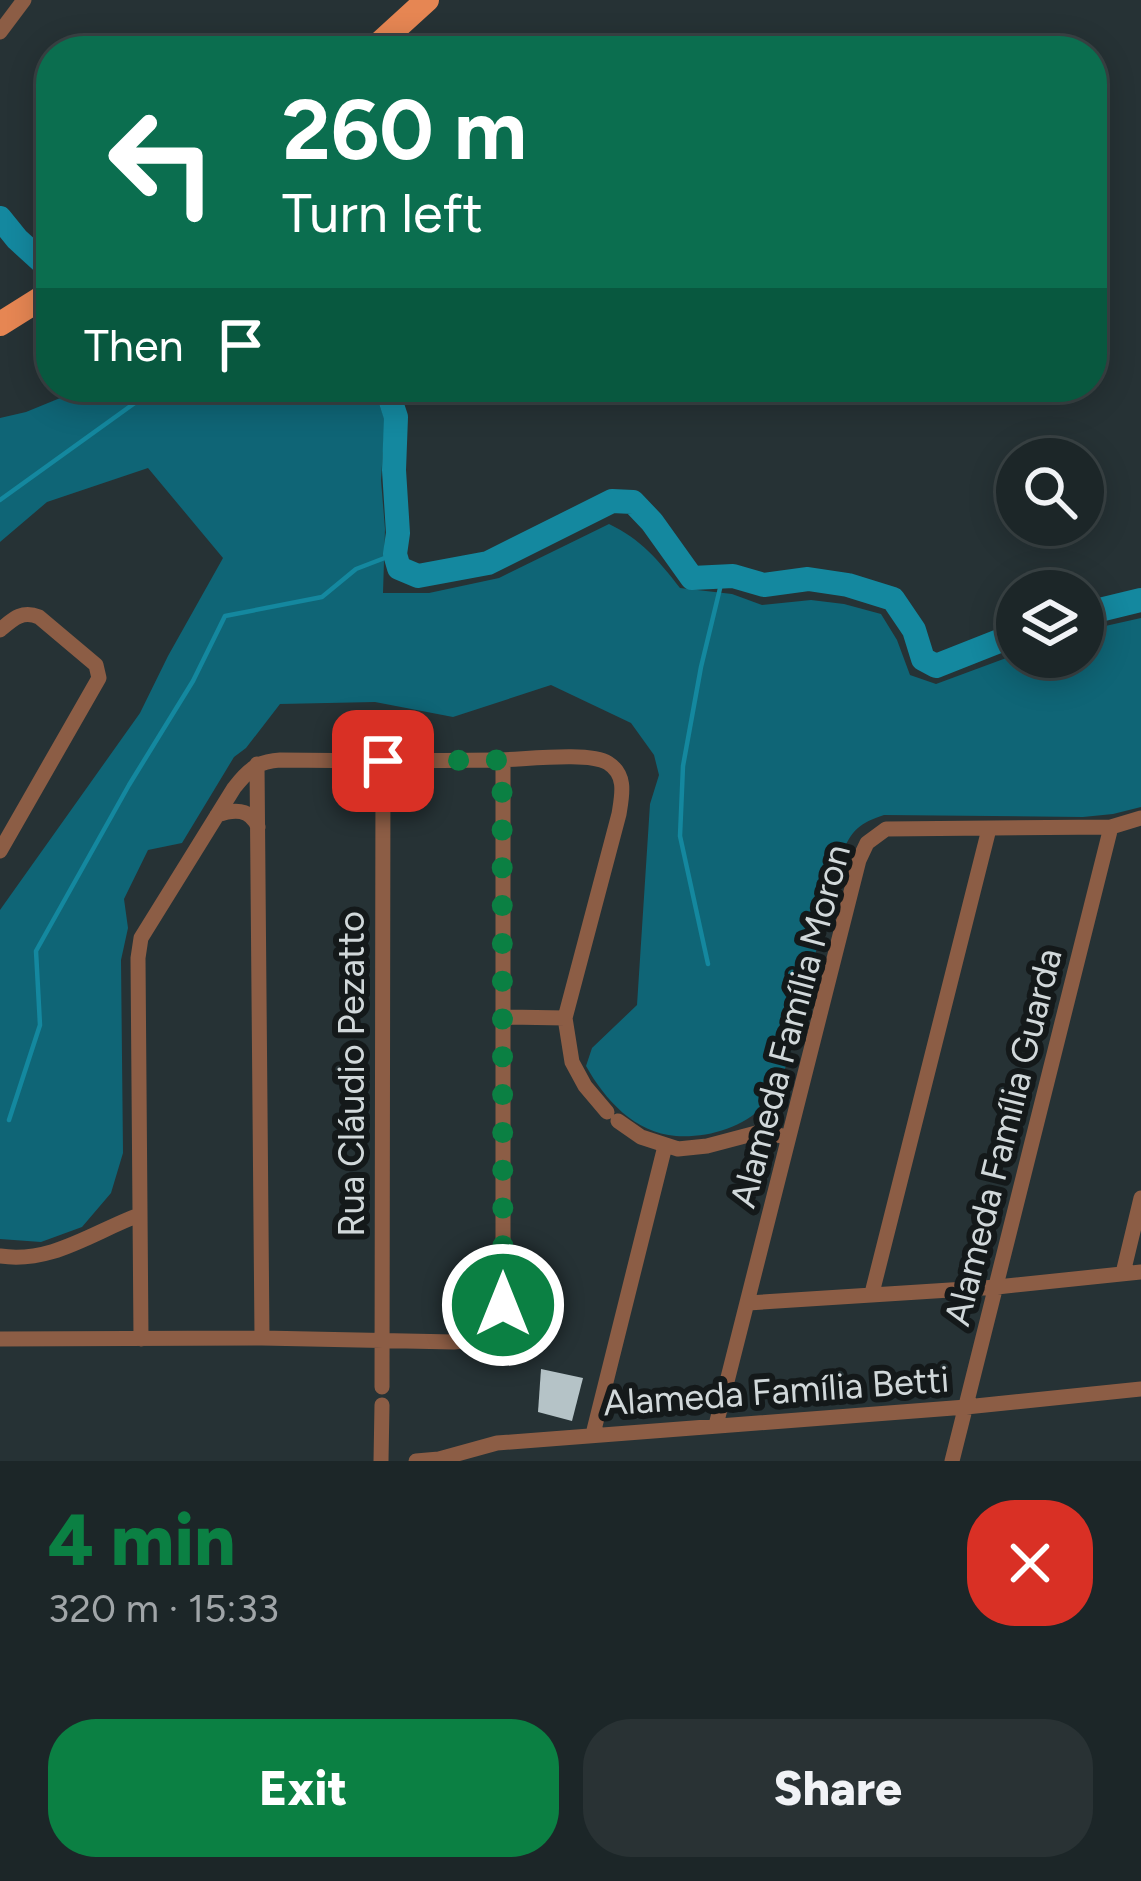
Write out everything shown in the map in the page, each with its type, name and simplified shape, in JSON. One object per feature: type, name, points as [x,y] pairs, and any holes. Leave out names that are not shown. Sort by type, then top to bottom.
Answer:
[{"type":"main road","points":[[387,36],[427,0]]},
{"type":"main road","points":[[0,324],[36,303]]},
{"type":"street","points":[[0,32],[24,0]]},
{"type":"street","points":[[0,630],[16,616],[39,616],[96,665],[99,678],[0,851]]},
{"type":"street","points":[[141,1339],[141,938],[245,773],[257,764],[280,760],[598,759],[610,764],[620,774],[623,789],[565,1018],[572,1062],[585,1086],[613,1117],[640,1137],[665,1146],[707,1146],[760,1132],[788,1137]]},
{"type":"street","points":[[0,1339],[380,1342],[477,1340],[494,1329],[503,1305],[502,760]]},
{"type":"street","name":"Rua Cláudio Pezatto","points":[[381,1461],[383,761]]},
{"type":"street","points":[[257,764],[262,1338]]},
{"type":"street","points":[[218,815],[232,809],[246,812],[258,827]]},
{"type":"street","name":"Alameda Família Moron","points":[[716,1425],[867,842],[886,830],[1111,827],[1141,818]]},
{"type":"street","name":"Alameda Família Guarda","points":[[952,1461],[1111,827]]},
{"type":"street","points":[[872,1293],[988,829]]},
{"type":"street","points":[[504,1017],[565,1018]]},
{"type":"street","points":[[593,1434],[665,1146]]},
{"type":"street","points":[[1123,1273],[1141,1198]]},
{"type":"street","points":[[0,1256],[47,1255],[139,1215]]},
{"type":"street","points":[[748,1303],[997,1287],[1141,1272]]},
{"type":"street","name":"Alameda Família Betti","points":[[416,1461],[496,1443],[1141,1389]]},
{"type":"shaded area","points":[[50,402],[378,402],[385,420],[383,593],[429,593],[499,578],[609,524],[649,552],[680,588],[732,594],[762,605],[811,600],[881,614],[910,675],[936,684],[996,662],[996,678],[1104,678],[1104,626],[1141,618],[1141,807],[1083,817],[884,815],[863,825],[842,854],[789,1055],[775,1091],[738,1124],[714,1133],[676,1136],[647,1129],[623,1113],[586,1066],[592,1048],[637,1005],[650,804],[659,775],[654,755],[631,723],[551,685],[453,717],[375,702],[280,704],[234,757],[182,843],[148,850],[124,899],[128,928],[121,960],[123,1153],[111,1193],[82,1227],[41,1242],[0,1239],[0,910],[140,713],[223,558],[148,468],[47,502],[0,542],[0,418]]},
{"type":"building","points":[[541,1369],[583,1378],[572,1421],[538,1412]]},
{"type":"waterway","points":[[0,218],[36,256]]},
{"type":"waterway","points":[[0,500],[136,402]]},
{"type":"waterway","points":[[391,402],[396,417],[395,554],[399,568],[418,576],[488,563],[612,501],[633,502],[692,578],[733,576],[764,585],[808,579],[893,599],[914,630],[923,659],[936,666],[996,642]]},
{"type":"waterway","points":[[9,1120],[40,1025],[36,951],[193,681],[225,616],[322,597],[356,569],[395,554]]},
{"type":"waterway","points":[[708,964],[680,836],[683,766],[723,576]]},
{"type":"waterway","points":[[1104,609],[1141,600]]},
{"type":"route","points":[[383,761],[502,760],[503,1305]]}]
